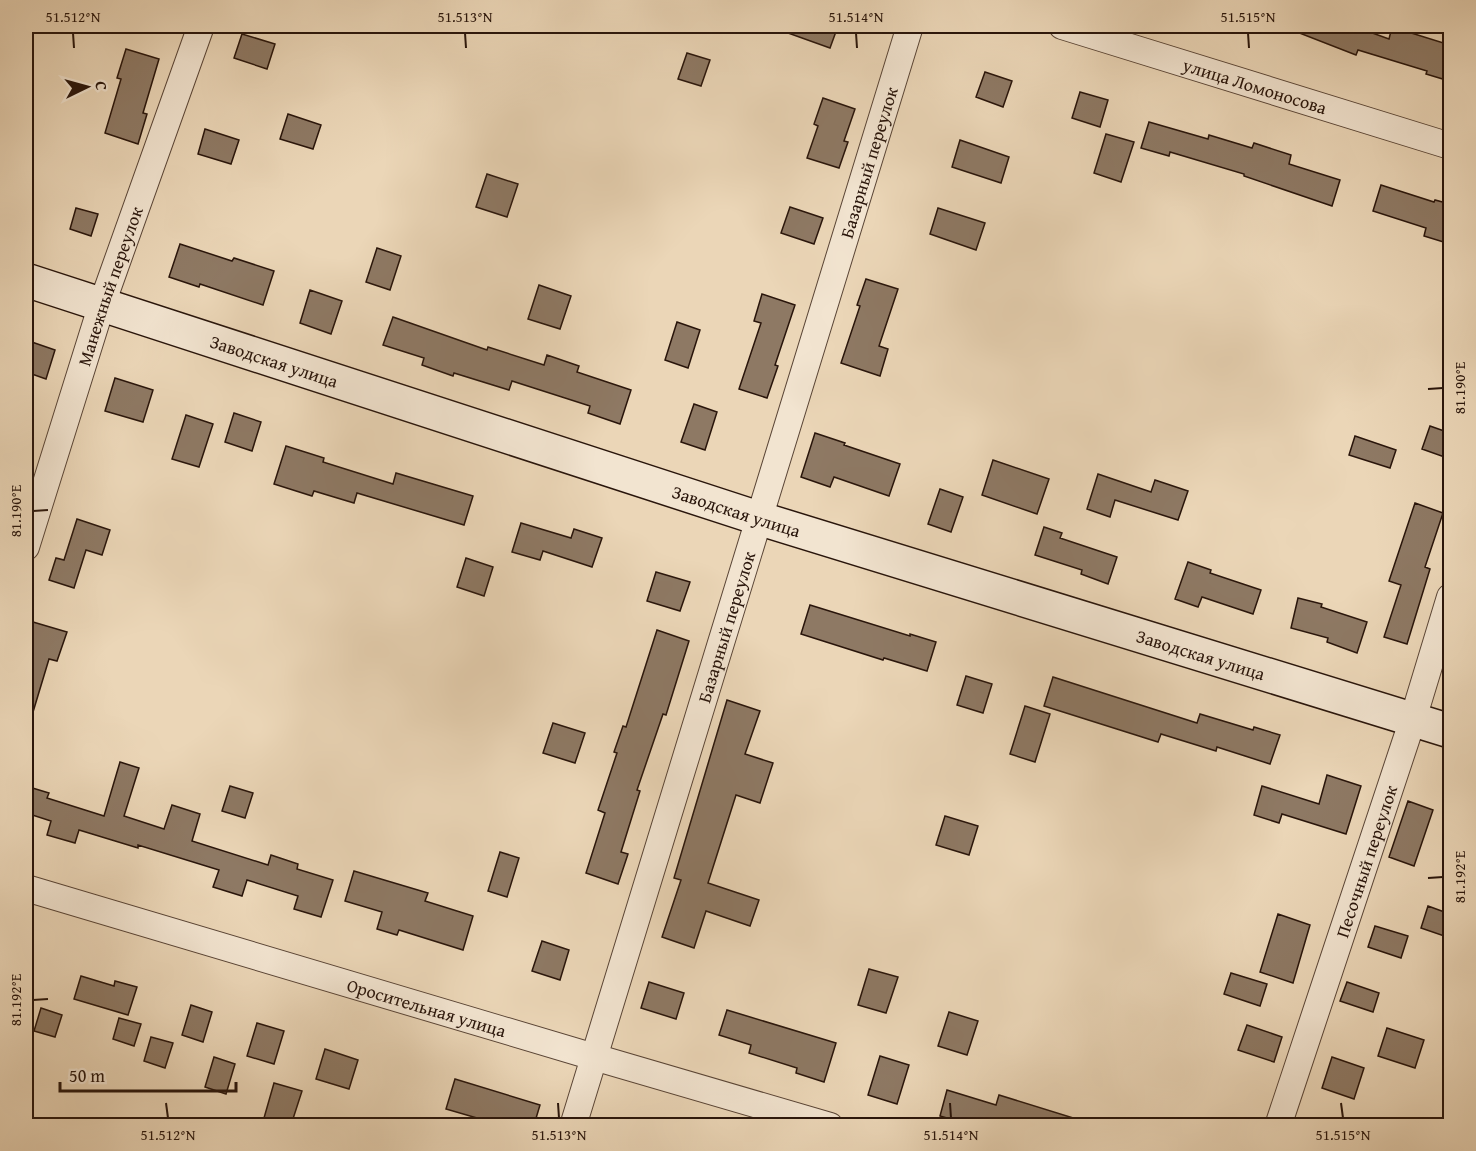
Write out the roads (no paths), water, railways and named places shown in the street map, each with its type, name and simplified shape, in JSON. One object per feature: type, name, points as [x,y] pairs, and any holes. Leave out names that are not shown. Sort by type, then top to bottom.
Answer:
[{"type":"main road","name":"Заводская улица","points":[[26,280],[758,518],[1450,731]]},
{"type":"street","name":"Манежный переулок","points":[[26,548],[102,304],[201,26]]},
{"type":"street","name":"Базарный переулок","points":[[573,1125],[910,26]]},
{"type":"street","name":"улица Ломоносова","points":[[1062,26],[1450,146]]},
{"type":"street","name":"Песочный переулок","points":[[1278,1125],[1413,719],[1450,597]]},
{"type":"street","name":"Оросительная улица","points":[[26,888],[830,1125]]}]
